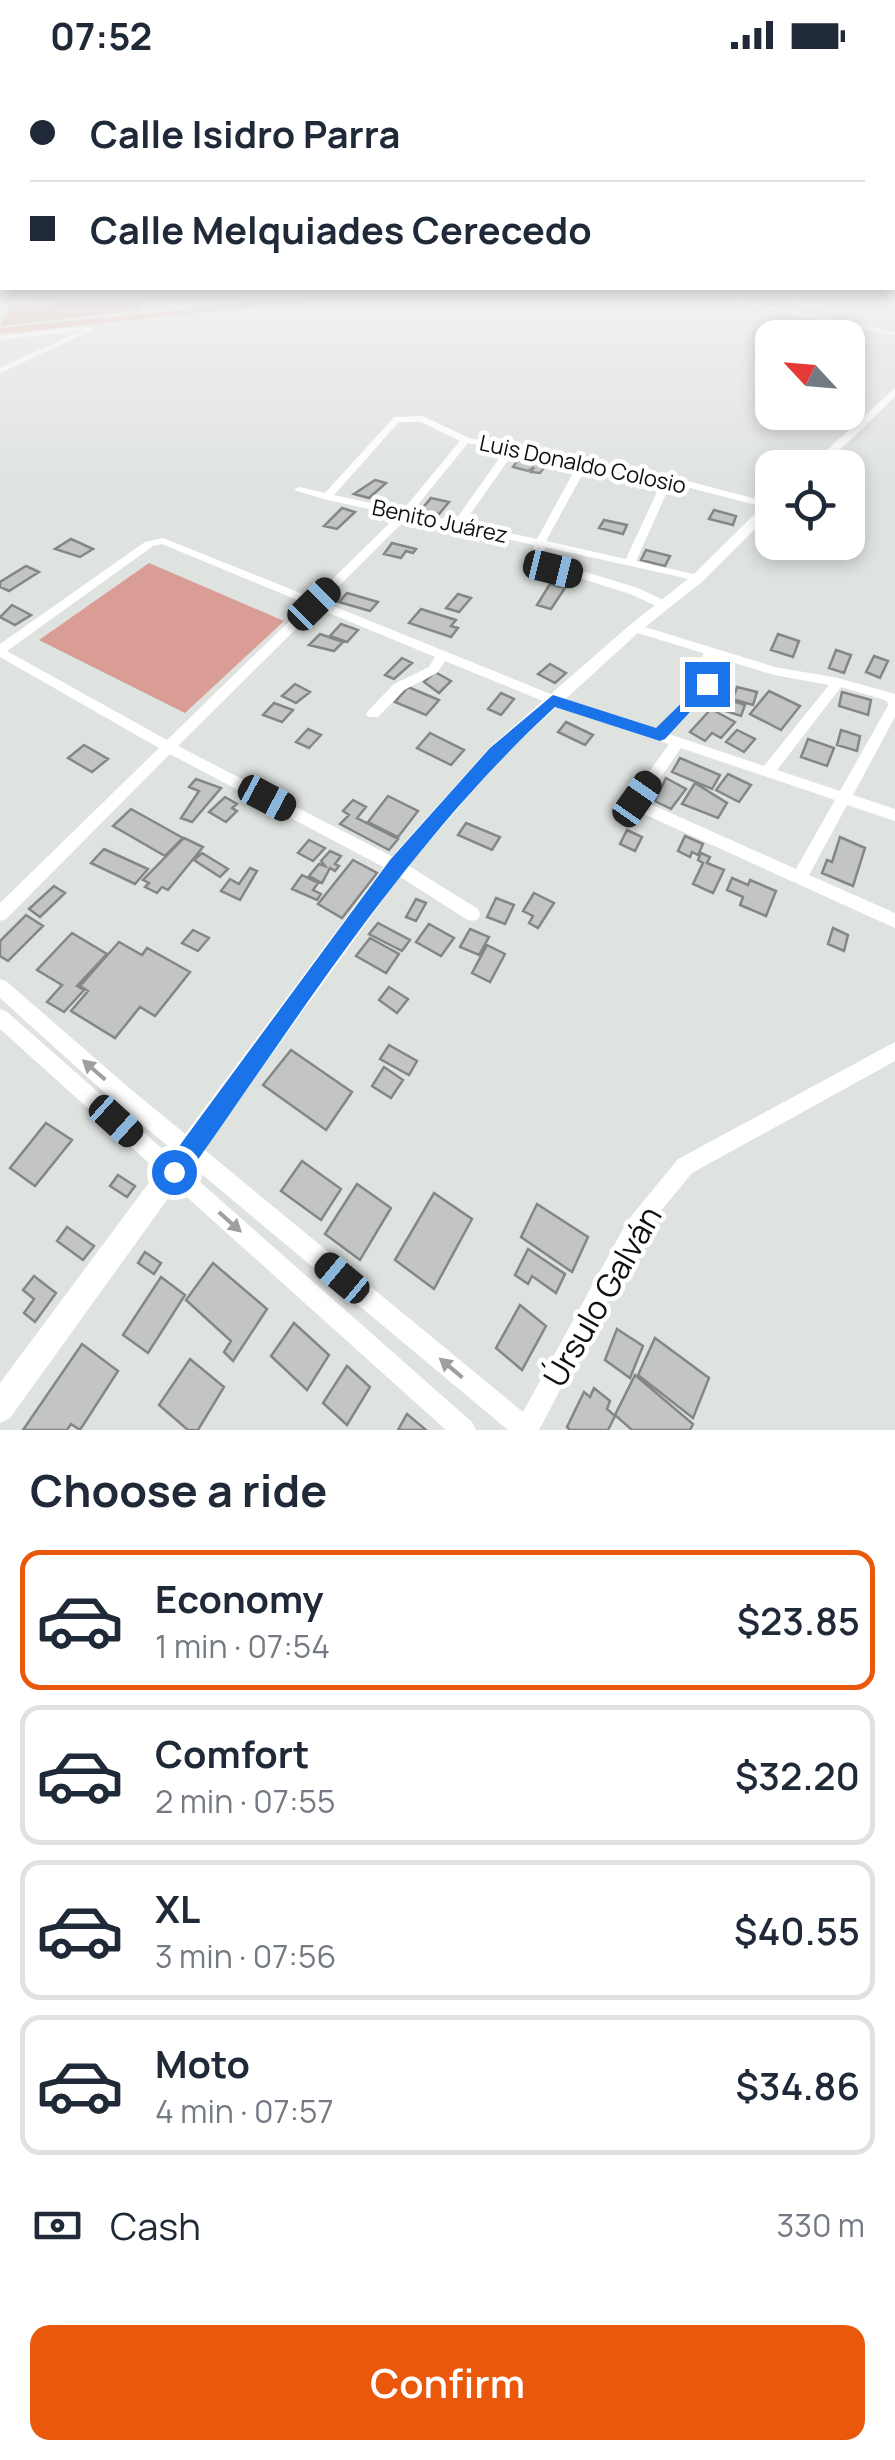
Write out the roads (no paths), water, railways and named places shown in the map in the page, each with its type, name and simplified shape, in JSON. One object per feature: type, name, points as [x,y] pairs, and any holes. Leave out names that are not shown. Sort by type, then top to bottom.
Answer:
[{"type":"street","points":[[832,450],[895,390]]},
{"type":"street","name":"Luis Donaldo Colosio","points":[[327,497],[397,418],[423,419],[466,440],[584,462],[755,502]]},
{"type":"street","points":[[0,914],[405,514],[466,440]]},
{"type":"street","points":[[458,525],[512,448]]},
{"type":"street","points":[[584,462],[540,543],[537,561],[634,591],[664,606]]},
{"type":"street","points":[[630,563],[668,480]]},
{"type":"street","name":"Benito Juárez","points":[[299,490],[698,578]]},
{"type":"street","points":[[0,1408],[396,866],[496,752],[635,628],[698,578],[755,523]]},
{"type":"street","points":[[472,914],[396,866],[170,748],[0,651],[149,544],[163,541],[553,700],[895,814]]},
{"type":"street","points":[[635,628],[774,670],[838,682],[890,698],[895,704],[800,877]]},
{"type":"street","points":[[660,735],[707,684],[709,652]]},
{"type":"street","points":[[373,714],[399,687],[433,670],[442,656]]},
{"type":"street","points":[[769,770],[838,682]]},
{"type":"street","points":[[678,742],[637,799],[640,806],[895,921]]},
{"type":"street","points":[[0,987],[190,1151],[526,1430]]},
{"type":"street","points":[[0,1017],[464,1430]]},
{"type":"street","name":"Úrsulo Galván","points":[[526,1430],[635,1227],[686,1166],[895,1050]]}]
